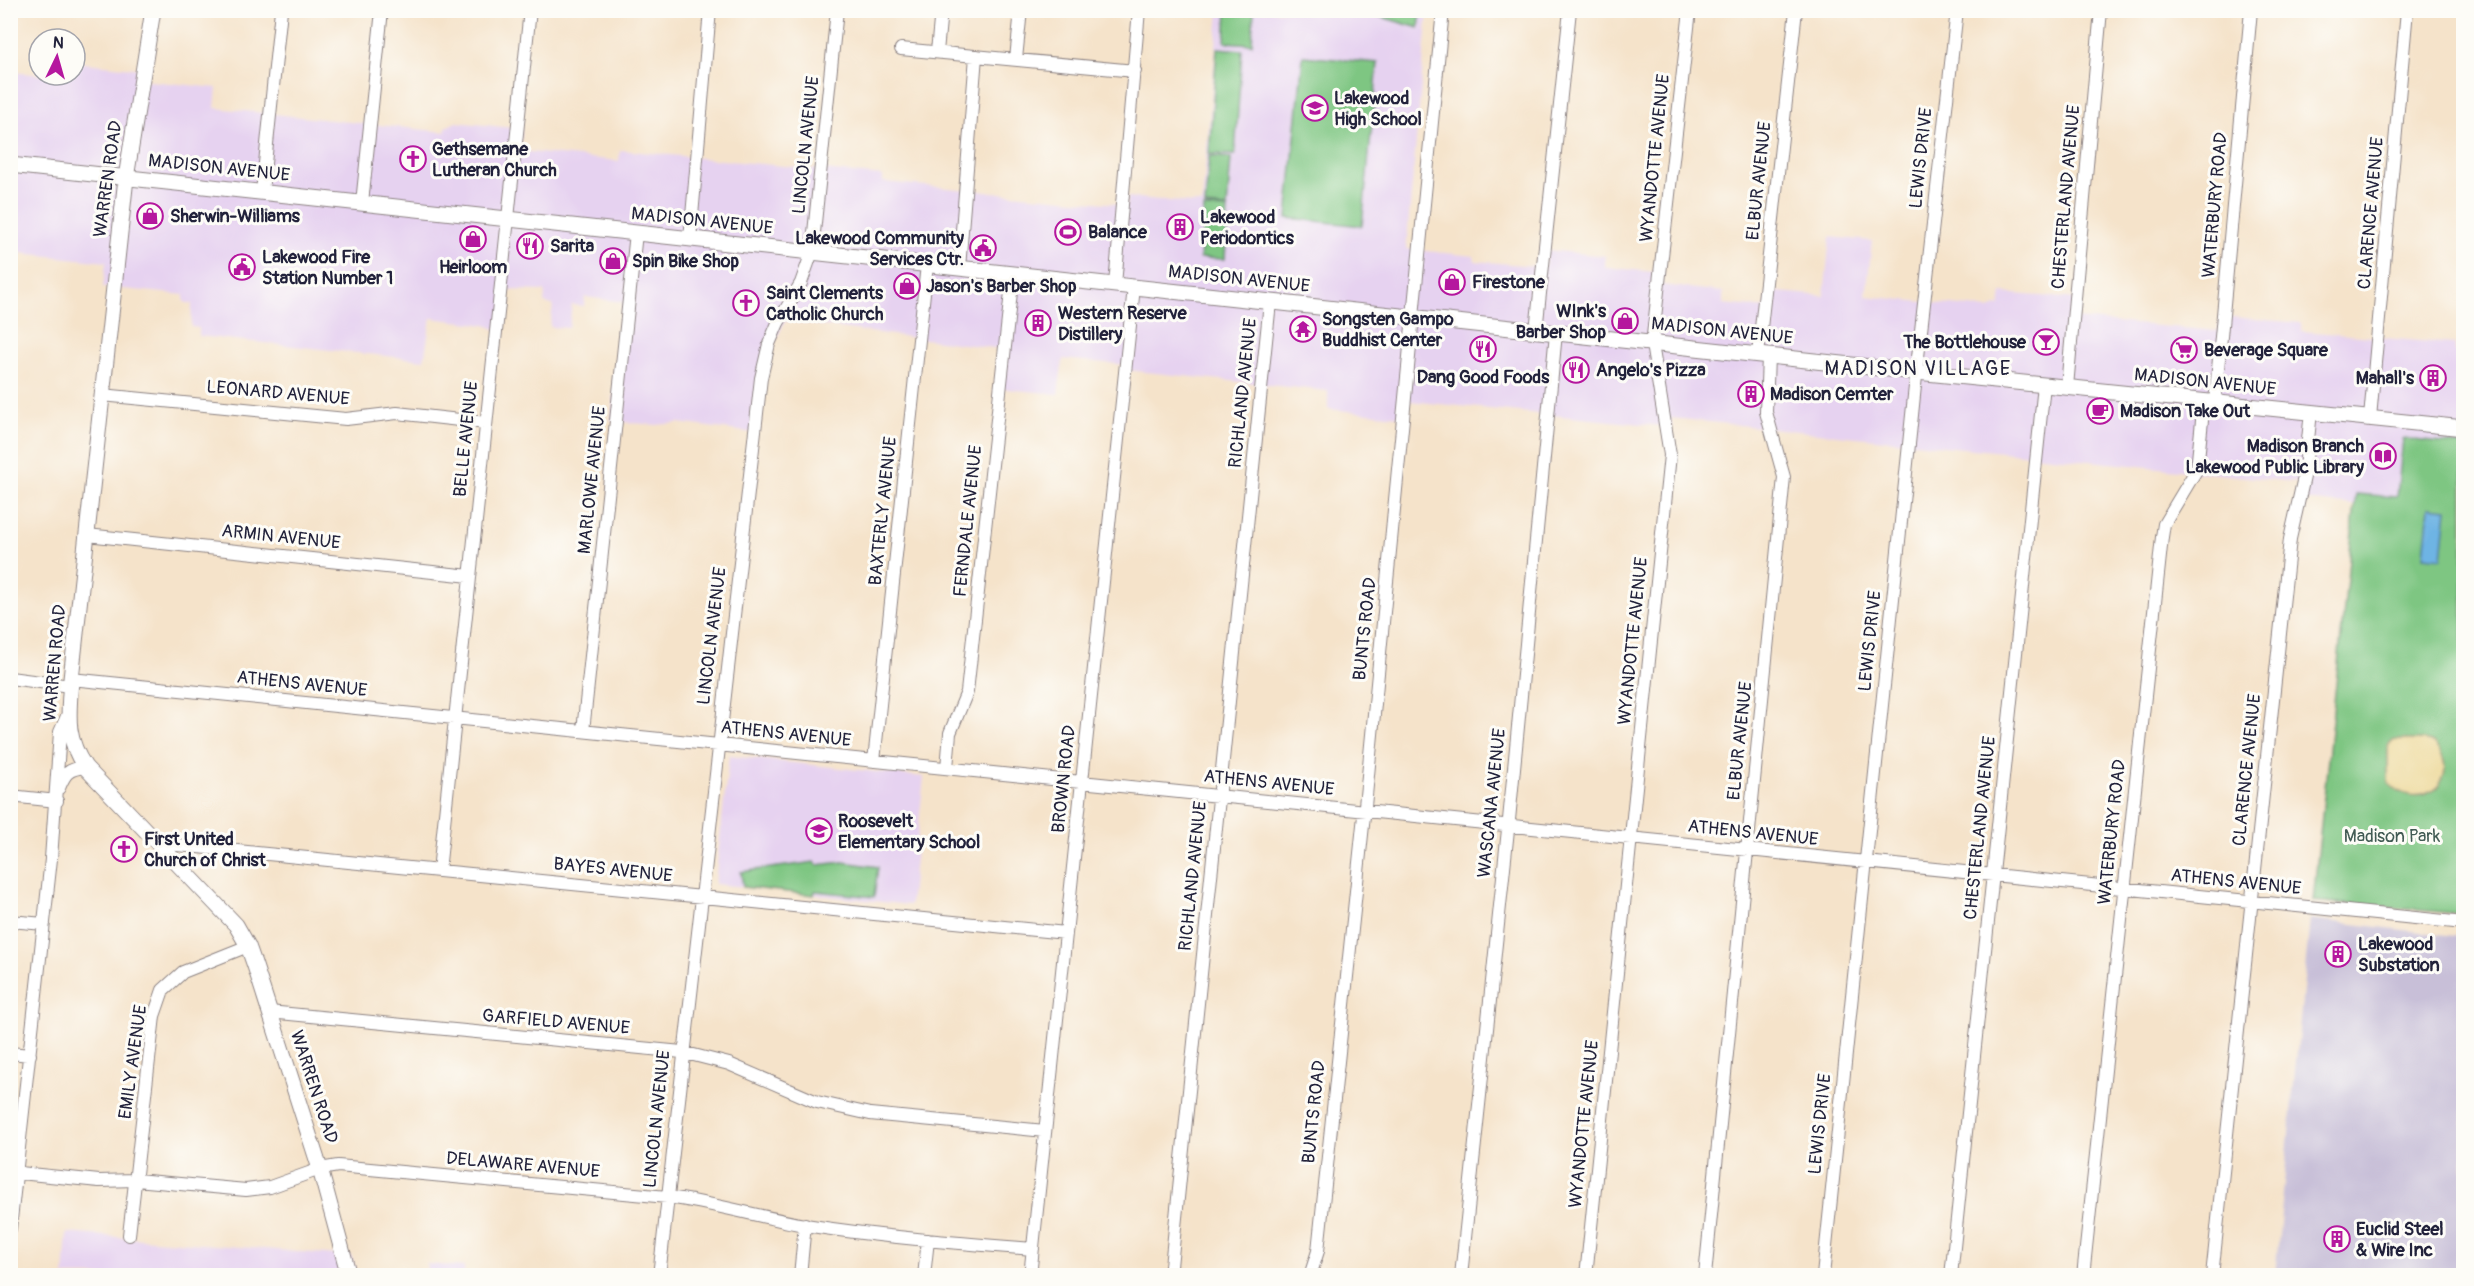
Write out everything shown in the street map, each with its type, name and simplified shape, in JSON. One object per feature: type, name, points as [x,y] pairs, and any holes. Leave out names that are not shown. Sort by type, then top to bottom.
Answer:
[{"type":"main road","name":"WARREN ROAD","points":[[153,10],[126,178],[71,682],[68,714],[70,740],[85,766],[236,925],[248,946],[320,1169],[349,1275]]},
{"type":"main road","name":"MADISON AVENUE","points":[[10,165],[1763,356],[2463,428]]},
{"type":"street","points":[[262,192],[281,10]]},
{"type":"street","points":[[362,203],[381,10]]},
{"type":"street","name":"BELLE AVENUE","points":[[439,871],[530,10]]},
{"type":"street","points":[[690,239],[710,10]]},
{"type":"street","name":"LINCOLN AVENUE","points":[[658,1275],[760,378],[773,333],[801,283],[812,252],[837,10]]},
{"type":"street","points":[[938,52],[941,10]]},
{"type":"street","points":[[1016,59],[1021,10]]},
{"type":"street","points":[[1115,285],[1139,10]]},
{"type":"street","name":"BUNTS ROAD","points":[[1320,1275],[1318,1251],[1365,811],[1443,10]]},
{"type":"street","points":[[1536,331],[1570,10]]},
{"type":"street","name":"WYANDOTTE AVENUE","points":[[1586,1275],[1670,455],[1666,417],[1652,344],[1690,10]]},
{"type":"street","name":"ELBUR AVENUE","points":[[1705,1275],[1784,477],[1766,412],[1763,356],[1796,10]]},
{"type":"street","name":"LEWIS DRIVE","points":[[1823,1275],[1916,372],[1956,10]]},
{"type":"street","name":"CHESTERLAND AVENUE","points":[[2067,387],[2101,10]]},
{"type":"street","name":"WATERBURY ROAD","points":[[2083,1275],[2162,537],[2164,525],[2197,469],[2210,402],[2251,10]]},
{"type":"street","name":"CLARENCE AVENUE","points":[[2370,418],[2407,10]]},
{"type":"street","points":[[901,49],[1135,71]]},
{"type":"street","points":[[959,268],[976,56]]},
{"type":"street","name":"MARLOWE AVENUE","points":[[583,731],[636,233]]},
{"type":"street","name":"BAXTERLY AVENUE","points":[[874,761],[927,265]]},
{"type":"street","name":"FERNDALE AVENUE","points":[[947,768],[950,733],[967,692],[1013,274]]},
{"type":"street","name":"BROWN ROAD","points":[[1030,1275],[1134,287]]},
{"type":"street","name":"RICHLAND AVENUE","points":[[1170,1275],[1270,302]]},
{"type":"street","name":"WASCANA AVENUE","points":[[1461,1275],[1556,333]]},
{"type":"street","name":"CHESTERLAND AVENUE","points":[[1951,1275],[2044,385]]},
{"type":"street","name":"LEONARD AVENUE","points":[[102,395],[346,419],[397,413],[486,423]]},
{"type":"street","name":"CLARENCE AVENUE","points":[[2212,1275],[2290,539],[2304,477],[2311,412]]},
{"type":"street","name":"ARMIN AVENUE","points":[[87,535],[470,576]]},
{"type":"street","name":"ATHENS AVENUE","points":[[10,678],[455,718],[2463,923]]},
{"type":"street","points":[[10,1230],[14,1173],[30,1055],[57,796],[56,774],[60,732],[68,714]]},
{"type":"street","points":[[57,796],[66,772],[85,766]]},
{"type":"street","points":[[10,796],[57,796]]},
{"type":"street","name":"BAYES AVENUE","points":[[157,843],[1066,933]]},
{"type":"street","points":[[10,921],[44,924]]},
{"type":"street","name":"EMILY AVENUE","points":[[129,1235],[154,1017],[163,990],[183,972],[248,946]]},
{"type":"street","name":"GARFIELD AVENUE","points":[[269,1012],[682,1052],[729,1064],[817,1102],[870,1114],[1045,1131]]},
{"type":"street","points":[[10,1053],[30,1055]]},
{"type":"street","name":"DELAWARE AVENUE","points":[[14,1173],[99,1181],[136,1180],[246,1190],[270,1187],[320,1169],[338,1166],[667,1197],[700,1201],[805,1224],[928,1240],[1033,1249]]},
{"type":"street","points":[[800,1275],[805,1224]]},
{"type":"street","points":[[924,1275],[928,1240]]},
{"type":"street","name":"BUNTS ROAD","points":[[1310,1275],[1318,1251]]},
{"type":"shaded area","points":[[1219,11],[1428,11],[1406,249],[1474,256],[1475,261],[1545,267],[1547,250],[1605,256],[1605,267],[1663,273],[1662,285],[1723,292],[1723,304],[1765,308],[1768,291],[1824,296],[1830,237],[1872,241],[1866,296],[1989,309],[2000,305],[2002,293],[2077,299],[2075,319],[2218,331],[2220,316],[2301,323],[2301,331],[2455,344],[2455,352],[2463,353],[2463,445],[2397,498],[2356,494],[2355,505],[2302,500],[2306,483],[1671,418],[1672,427],[1409,401],[1407,417],[1328,409],[1328,391],[1136,371],[1128,370],[1128,365],[1063,359],[1058,394],[997,388],[1002,349],[785,321],[772,348],[754,433],[678,423],[656,425],[611,421],[623,302],[585,297],[584,306],[572,305],[569,328],[550,327],[553,305],[544,303],[545,291],[506,290],[504,333],[486,325],[431,318],[424,360],[199,336],[199,328],[191,327],[192,304],[184,302],[184,295],[103,287],[106,262],[11,252],[10,72],[27,74],[27,87],[87,87],[87,63],[142,69],[140,80],[217,88],[215,108],[445,132],[446,127],[456,122],[522,129],[520,151],[619,161],[620,150],[883,176],[883,182],[1127,205],[1128,197],[1202,204]]},
{"type":"shaded area","name":"Roosevelt Elementary School","points":[[729,756],[924,777],[910,905],[715,884]]},
{"type":"shaded area","points":[[2310,919],[2463,937],[2463,1275],[2275,1275]]},
{"type":"shaded area","points":[[67,1233],[351,1256],[358,1275],[64,1276]]},
{"type":"shaded area","points":[[427,1264],[464,1267],[464,1275],[426,1275]]},
{"type":"green space","points":[[1227,11],[1254,11],[1252,44],[1225,42]]},
{"type":"green space","points":[[1361,11],[1421,11],[1419,28]]},
{"type":"green space","points":[[1217,48],[1242,50],[1235,155],[1209,154]]},
{"type":"green space","points":[[1303,56],[1378,63],[1362,226],[1287,218]]},
{"type":"green space","points":[[1209,156],[1231,158],[1227,208],[1205,206]]},
{"type":"green space","points":[[1204,208],[1228,209],[1225,259],[1200,258]]},
{"type":"green space","name":"Madison Park","points":[[2403,439],[2463,445],[2463,914],[2313,901],[2356,494],[2397,497]]},
{"type":"green space","points":[[815,862],[817,865],[843,862],[878,867],[874,897],[815,891],[814,895],[743,887],[741,872]]},
{"type":"sand","points":[[2393,740],[2417,740],[2432,743],[2440,752],[2444,764],[2444,775],[2440,784],[2423,795],[2411,795],[2400,792],[2388,783],[2388,745]]},
{"type":"water","points":[[2429,507],[2447,509],[2442,558],[2424,556]]},
{"type":"place","name":"Lakewood High School","points":[[1315,108]]},
{"type":"place","name":"Gethsemane Lutheran Church","points":[[413,159]]},
{"type":"place","name":"Sherwin-Williams","points":[[150,216]]},
{"type":"place","name":"Lakewood Periodontics","points":[[1180,227]]},
{"type":"place","name":"Balance","points":[[1068,232]]},
{"type":"place","name":"Heirloom","points":[[473,239]]},
{"type":"place","name":"Sarita","points":[[530,246]]},
{"type":"place","name":"Lakewood Community Services Ctr.","points":[[983,248]]},
{"type":"place","name":"Spin Bike Shop","points":[[613,261]]},
{"type":"place","name":"Lakewood Fire Station Number 1","points":[[242,267]]},
{"type":"place","name":"Firestone","points":[[1452,282]]},
{"type":"place","name":"Jason's Barber Shop","points":[[907,286]]},
{"type":"place","name":"Saint Clements Catholic Church","points":[[746,303]]},
{"type":"place","name":"WInk's Barber Shop","points":[[1625,321]]},
{"type":"place","name":"Western Reserve Distillery","points":[[1038,323]]},
{"type":"place","name":"Songsten Gampo Buddhist Center","points":[[1303,329]]},
{"type":"place","name":"The Bottlehouse","points":[[2046,342]]},
{"type":"place","name":"Dang Good Foods","points":[[1483,349]]},
{"type":"place","name":"Beverage Square","points":[[2184,350]]},
{"type":"place","name":"Angelo's Pizza","points":[[1576,370]]},
{"type":"place","name":"Mahall's","points":[[2433,378]]},
{"type":"place","name":"Madison Cemter","points":[[1751,394]]},
{"type":"place","name":"Madison Take Out","points":[[2100,411]]},
{"type":"place","name":"Madison Branch Lakewood Public Library","points":[[2383,456]]},
{"type":"place","name":"Roosevelt Elementary School","points":[[819,831]]},
{"type":"place","name":"First United Church of Christ","points":[[124,849]]},
{"type":"place","name":"Lakewood Substation","points":[[2338,954]]},
{"type":"place","name":"Euclid Steel & Wire Inc","points":[[2337,1239]]},
{"type":"district","name":"MADISON VILLAGE","points":[[1918,368]]}]
